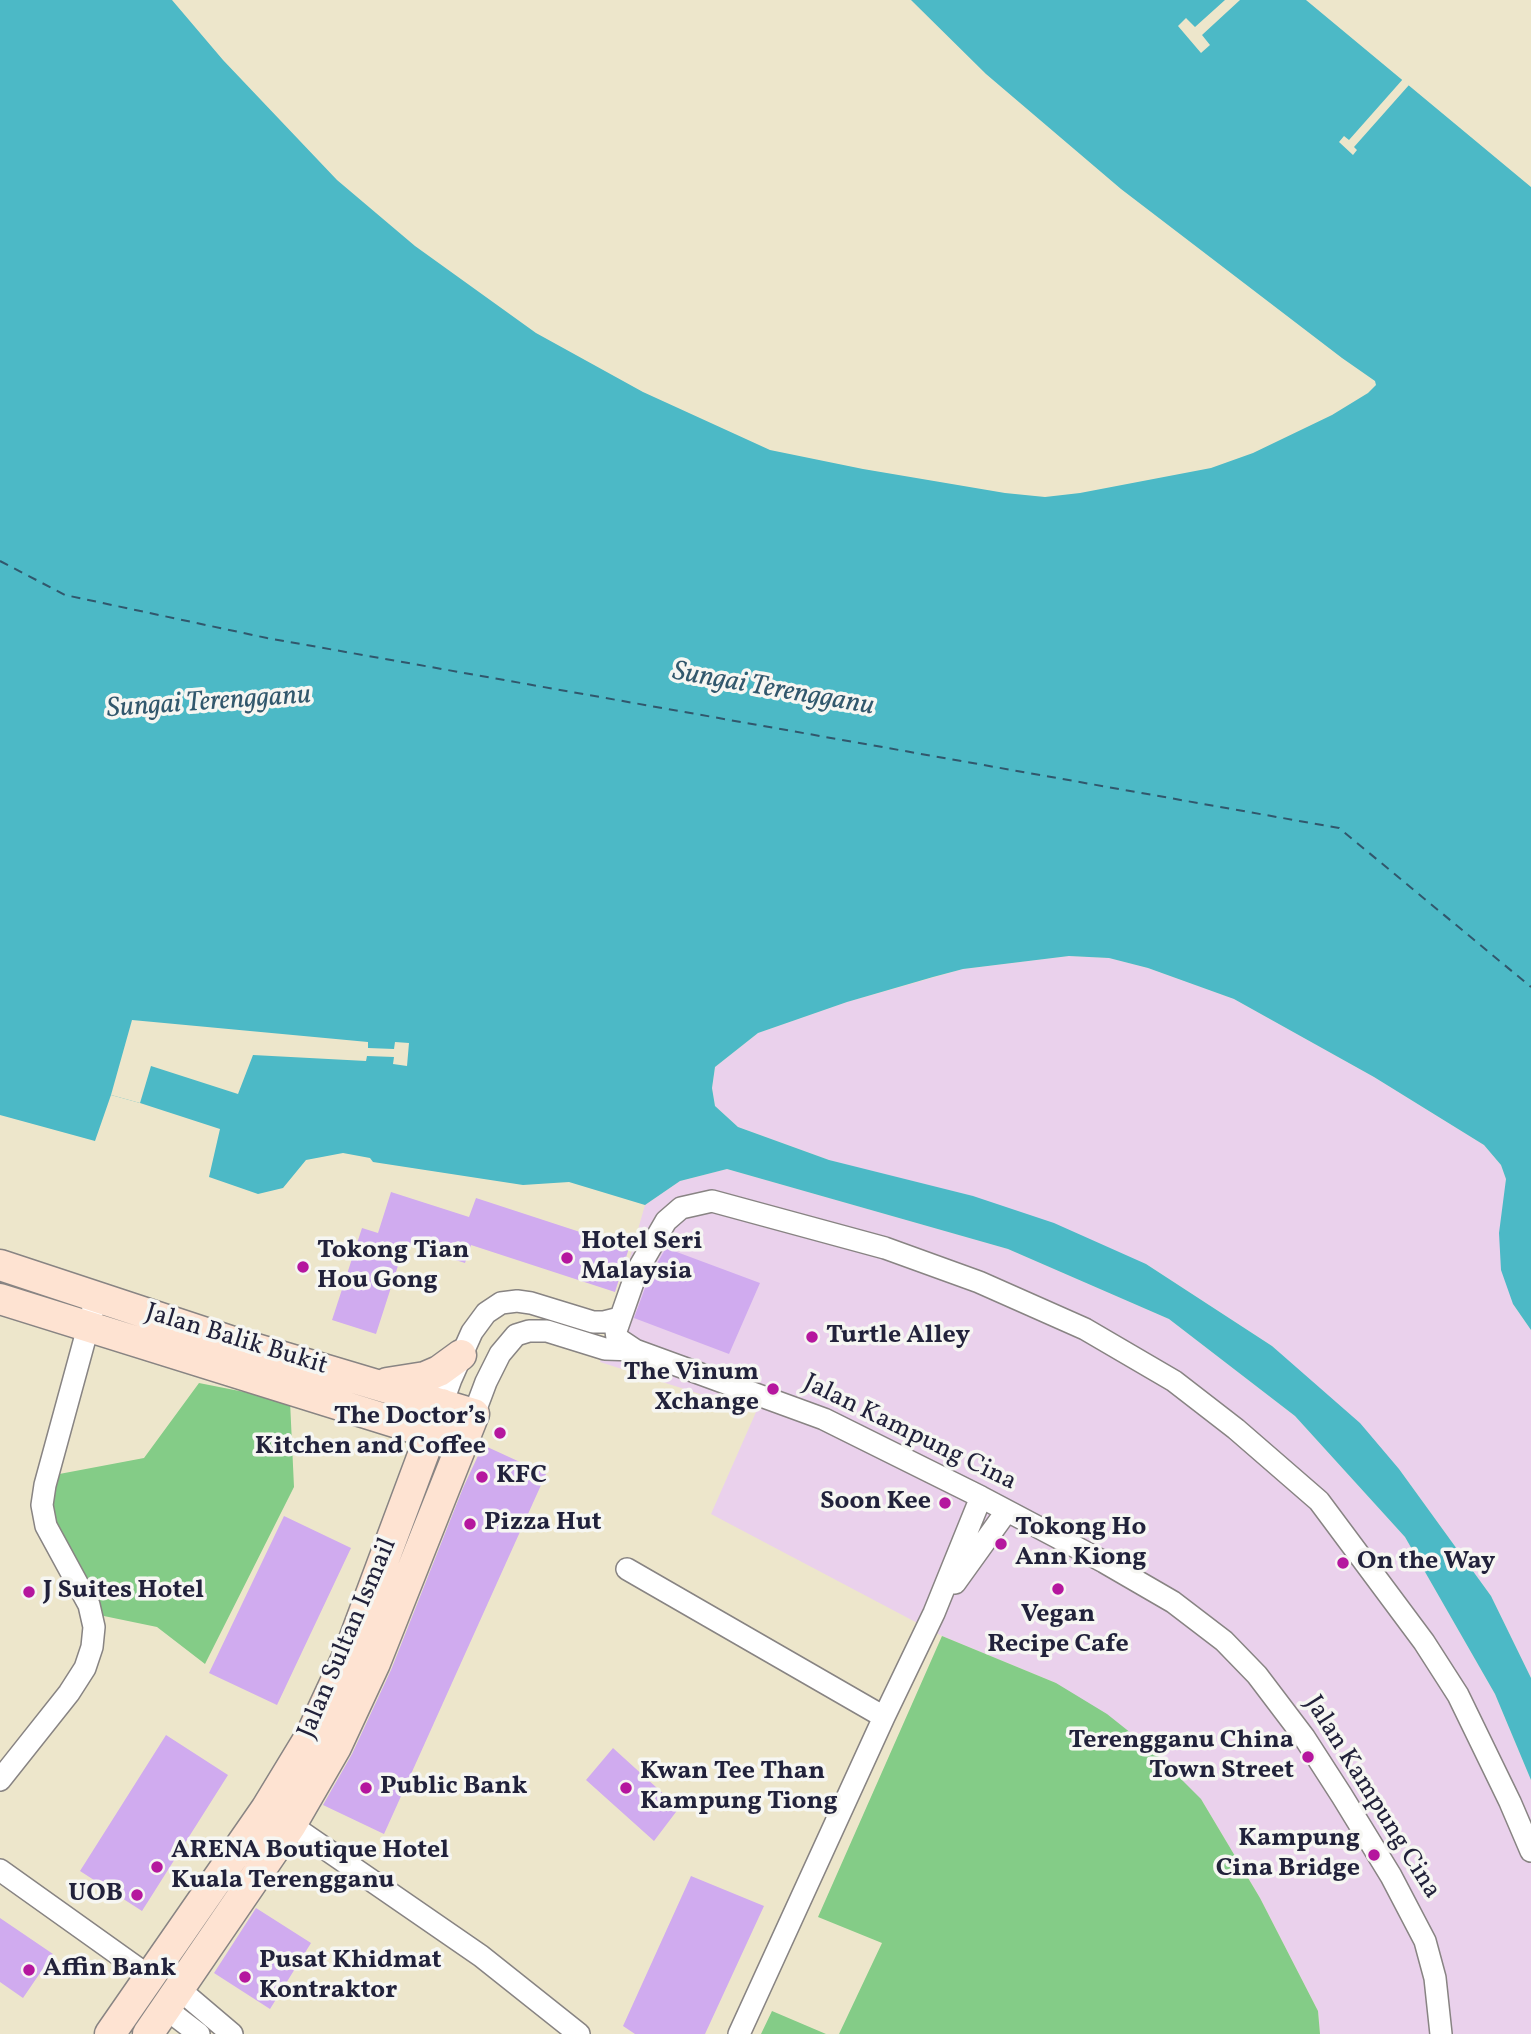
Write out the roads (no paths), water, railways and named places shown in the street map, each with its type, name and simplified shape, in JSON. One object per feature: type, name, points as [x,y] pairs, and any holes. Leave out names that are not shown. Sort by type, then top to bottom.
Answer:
[{"type":"main road","name":"Jalan Balik Bukit","points":[[0,1265],[233,1342],[474,1414]]},
{"type":"main road","name":"Jalan Balik Bukit","points":[[0,1299],[462,1443]]},
{"type":"main road","points":[[376,1384],[425,1377],[439,1371],[461,1355]]},
{"type":"main road","name":"Jalan Sultan Ismail","points":[[110,2034],[266,1809],[311,1735],[349,1653],[442,1404]]},
{"type":"main road","name":"Jalan Sultan Ismail","points":[[148,2034],[291,1825],[336,1747],[375,1663],[474,1414]]},
{"type":"main road","points":[[377,1416],[397,1441],[410,1472],[410,1488]]},
{"type":"street","points":[[635,1350],[617,1338],[616,1331],[637,1271],[666,1221],[681,1208],[712,1201],[860,1240],[979,1282],[1085,1329],[1163,1374],[1236,1429],[1319,1501],[1424,1642],[1458,1695],[1531,1851]]},
{"type":"street","points":[[0,1780],[69,1693],[85,1668],[92,1647],[94,1627],[89,1605],[46,1525],[42,1505],[45,1485],[96,1298]]},
{"type":"street","points":[[442,1404],[472,1332],[486,1313],[501,1303],[530,1303],[593,1322],[620,1318]]},
{"type":"street","name":"Jalan Kampung Cina","points":[[474,1414],[500,1354],[516,1335],[529,1331],[547,1331],[605,1349],[635,1350],[824,1419],[981,1497],[1173,1602],[1224,1641],[1257,1675],[1304,1737],[1329,1776],[1391,1876],[1425,1941],[1435,1978],[1441,2034]]},
{"type":"street","points":[[739,2034],[934,1613],[981,1497]]},
{"type":"street","points":[[934,1613],[1006,1511]]},
{"type":"street","points":[[627,1570],[884,1717]]},
{"type":"street","points":[[291,1825],[481,1956],[579,2034]]},
{"type":"street","points":[[0,1870],[150,1977]]},
{"type":"street","points":[[172,1999],[199,2034]]},
{"type":"street","points":[[172,1999],[233,2034]]},
{"type":"water","name":"Sungai Terengganu","points":[[0,0],[172,0],[223,60],[337,180],[415,246],[536,333],[643,392],[770,450],[1005,493],[1045,497],[1080,493],[1211,468],[1253,453],[1332,415],[1368,393],[1376,385],[1375,381],[1121,189],[986,74],[911,0],[1306,0],[1531,187],[1531,1330],[1513,1304],[1501,1270],[1499,1233],[1506,1179],[1501,1165],[1484,1145],[1374,1077],[1234,999],[1148,968],[1109,958],[1069,956],[963,969],[933,977],[847,1002],[758,1033],[715,1067],[712,1088],[715,1106],[738,1127],[829,1160],[973,1196],[1054,1223],[1146,1264],[1272,1346],[1360,1423],[1399,1469],[1491,1596],[1531,1678],[1531,1780],[1495,1694],[1405,1537],[1295,1416],[1169,1319],[1008,1249],[727,1169],[680,1181],[645,1205],[569,1182],[523,1185],[373,1162],[370,1158],[343,1153],[306,1160],[283,1188],[258,1194],[209,1177],[220,1129],[140,1103],[111,1095],[95,1141],[0,1115]]},
{"type":"place","name":"Hotel Seri Malaysia","points":[[567,1258]]},
{"type":"place","name":"Tokong Tian Hou Gong","points":[[303,1267]]},
{"type":"place","name":"Turtle Alley","points":[[812,1337]]},
{"type":"place","name":"The Vinum Xchange","points":[[773,1389]]},
{"type":"place","name":"The Doctor’s Kitchen and Coffee","points":[[500,1433]]},
{"type":"place","name":"KFC","points":[[482,1477]]},
{"type":"place","name":"Soon Kee","points":[[945,1503]]},
{"type":"place","name":"Pizza Hut","points":[[470,1524]]},
{"type":"place","name":"Tokong Ho Ann Kiong","points":[[1001,1544]]},
{"type":"place","name":"On the Way","points":[[1343,1563]]},
{"type":"place","name":"Vegan Recipe Cafe","points":[[1058,1589]]},
{"type":"place","name":"J Suites Hotel","points":[[29,1592]]},
{"type":"place","name":"Terengganu China Town Street","points":[[1308,1757]]},
{"type":"place","name":"Public Bank","points":[[366,1788]]},
{"type":"place","name":"Kwan Tee Than Kampung Tiong","points":[[626,1788]]},
{"type":"place","name":"Kampung Cina Bridge","points":[[1374,1855]]},
{"type":"place","name":"ARENA Boutique Hotel Kuala Terengganu","points":[[157,1867]]},
{"type":"place","name":"UOB","points":[[137,1895]]},
{"type":"place","name":"Affin Bank","points":[[29,1970]]},
{"type":"place","name":"Pusat Khidmat Kontraktor","points":[[245,1977]]}]
